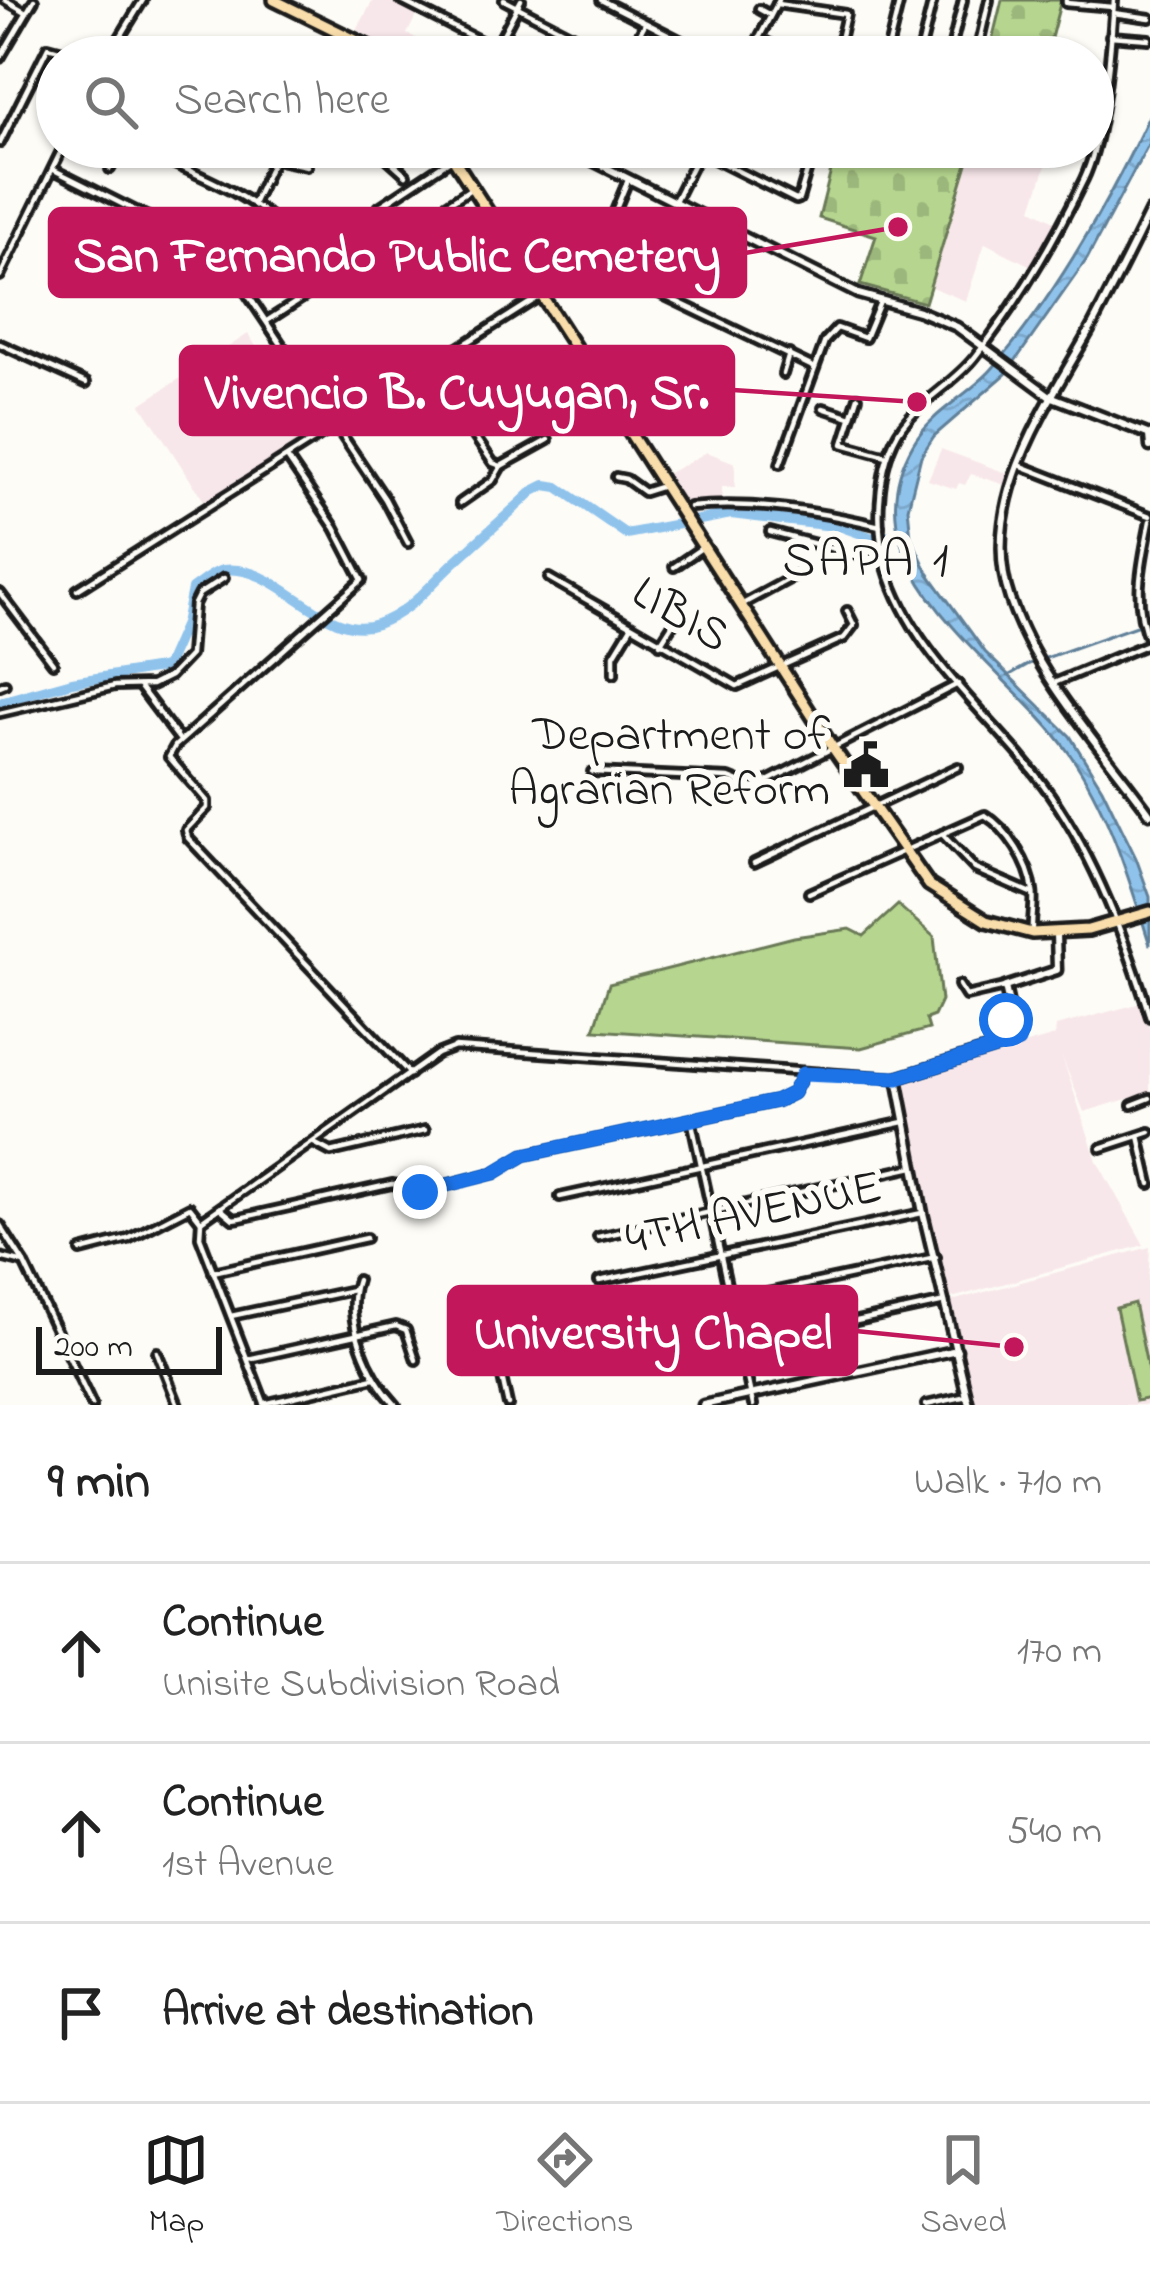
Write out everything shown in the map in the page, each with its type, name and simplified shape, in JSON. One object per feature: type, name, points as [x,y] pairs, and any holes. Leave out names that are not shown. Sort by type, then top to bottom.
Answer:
[{"type":"highway","points":[[282,2],[344,36]]},
{"type":"highway","points":[[459,168],[663,486],[684,508],[694,534],[832,748],[929,885],[986,921],[1032,933],[1056,934],[1150,912]]},
{"type":"main road","points":[[608,168],[880,302],[919,311],[957,328],[1050,396],[1150,435],[1150,447]]},
{"type":"main road","points":[[1150,211],[1094,323],[1050,396],[1019,465],[1004,515],[1002,560],[1010,598],[1054,683],[1150,814]]},
{"type":"main road","points":[[968,1400],[923,1213],[897,1078],[1018,1041],[1006,987],[1057,970],[1056,934]]},
{"type":"main road","points":[[704,1405],[957,1350]]},
{"type":"street","points":[[5,0],[26,12]]},
{"type":"street","points":[[0,58],[34,0]]},
{"type":"street","points":[[121,36],[143,0]]},
{"type":"street","points":[[400,0],[471,36]]},
{"type":"street","points":[[504,0],[576,36]]},
{"type":"street","points":[[601,0],[670,36]]},
{"type":"street","points":[[891,36],[900,0]]},
{"type":"street","points":[[924,36],[933,0]]},
{"type":"street","points":[[955,36],[963,0]]},
{"type":"street","points":[[981,36],[989,0]]},
{"type":"street","points":[[1066,0],[1150,18]]},
{"type":"street","points":[[759,36],[778,2],[846,14],[841,36]]},
{"type":"street","points":[[503,36],[519,4]]},
{"type":"street","points":[[1110,36],[1113,7]]},
{"type":"street","points":[[759,10],[770,15]]},
{"type":"street","points":[[638,36],[645,24]]},
{"type":"street","points":[[1114,36],[1149,39]]},
{"type":"street","points":[[0,143],[36,71]]},
{"type":"street","points":[[180,168],[254,204],[272,216],[286,238],[234,274]]},
{"type":"street","points":[[254,204],[270,168]]},
{"type":"street","points":[[398,168],[406,175]]},
{"type":"street","points":[[379,207],[438,168]]},
{"type":"street","points":[[674,203],[692,168]]},
{"type":"street","points":[[736,168],[796,200],[807,168]]},
{"type":"street","points":[[1088,168],[1032,275],[983,346],[959,375],[911,416],[887,456],[880,527],[884,562],[923,643],[1053,798],[1117,923],[1150,1017]]},
{"type":"street","points":[[0,276],[54,170],[200,243],[234,274],[385,499],[409,543]]},
{"type":"street","points":[[77,590],[594,262],[628,180]]},
{"type":"street","points":[[266,321],[472,188]]},
{"type":"street","points":[[346,224],[358,261]]},
{"type":"street","points":[[0,254],[9,258]]},
{"type":"street","points":[[594,262],[813,367]]},
{"type":"street","points":[[780,464],[813,367],[834,329],[865,338],[880,302]]},
{"type":"street","points":[[0,344],[86,382]]},
{"type":"street","points":[[784,374],[789,354]]},
{"type":"street","points":[[428,368],[494,463],[501,466]]},
{"type":"street","points":[[858,397],[843,444],[887,456]]},
{"type":"street","points":[[823,408],[850,417]]},
{"type":"street","points":[[460,503],[493,480],[501,466],[548,440]]},
{"type":"street","points":[[288,459],[362,577],[343,600],[180,741],[169,757],[207,803],[186,830],[188,838],[410,1074]]},
{"type":"street","points":[[1019,465],[1150,518],[1137,601],[1150,644],[1054,683]]},
{"type":"street","points":[[616,477],[644,492],[663,486]]},
{"type":"street","points":[[684,508],[723,503],[822,514],[880,527]]},
{"type":"street","points":[[770,532],[884,562]]},
{"type":"street","points":[[674,566],[704,547]]},
{"type":"street","points":[[741,605],[802,572]]},
{"type":"street","points":[[0,713],[115,686],[152,686],[185,664],[193,646],[194,604],[224,578]]},
{"type":"street","name":"LIBIS","points":[[549,578],[737,686],[844,638],[854,626],[847,610]]},
{"type":"street","points":[[0,593],[53,663]]},
{"type":"street","points":[[660,644],[674,622]]},
{"type":"street","points":[[614,674],[614,655],[631,627]]},
{"type":"street","points":[[592,772],[728,778],[754,788],[958,685]]},
{"type":"street","points":[[139,686],[180,741]]},
{"type":"street","points":[[754,863],[958,767]]},
{"type":"street","points":[[809,893],[988,815],[1022,859],[1033,894],[1032,933]]},
{"type":"street","points":[[942,834],[975,869],[1033,894]]},
{"type":"street","points":[[959,985],[966,996],[1006,987]]},
{"type":"street","points":[[988,1026],[1012,1018]]},
{"type":"street","points":[[201,1222],[437,1054],[455,1047],[897,1078]]},
{"type":"street","points":[[221,1209],[232,1219],[392,1184],[420,1192],[494,1173],[524,1155],[692,1122],[788,1097],[803,1074]]},
{"type":"street","points":[[1132,1105],[1150,1098]]},
{"type":"street","points":[[692,1122],[753,1405]]},
{"type":"street","points":[[560,1197],[904,1122]]},
{"type":"street","points":[[314,1144],[322,1150],[342,1150],[425,1130]]},
{"type":"street","points":[[1101,1148],[1150,1132]]},
{"type":"street","points":[[1139,1136],[1150,1184]]},
{"type":"street","points":[[598,1237],[913,1167]]},
{"type":"street","points":[[80,1251],[128,1238],[190,1207],[201,1222],[200,1237],[264,1404],[374,1378]]},
{"type":"street","name":"4TH AVENUE","points":[[599,1281],[923,1213]]},
{"type":"street","points":[[0,1225],[24,1263],[92,1405]]},
{"type":"street","points":[[213,1272],[366,1238]]},
{"type":"street","points":[[0,1257],[24,1263]]},
{"type":"street","points":[[631,1322],[935,1257]]},
{"type":"street","points":[[357,1280],[353,1290],[358,1333],[374,1378],[396,1405]]},
{"type":"street","points":[[231,1316],[353,1290]]},
{"type":"street","points":[[651,1365],[946,1302]]},
{"type":"street","points":[[248,1359],[402,1327],[416,1360]]},
{"type":"street","points":[[496,1350],[508,1405]]},
{"type":"street","points":[[157,1352],[178,1405]]},
{"type":"street","points":[[926,1405],[968,1400]]},
{"type":"shaded area","points":[[373,0],[393,0],[418,12],[407,34],[411,36],[368,36],[357,30]]},
{"type":"shaded area","points":[[967,168],[1045,168],[1032,209],[1060,224],[1035,268],[985,243],[966,301],[931,287]]},
{"type":"shaded area","points":[[248,334],[316,438],[208,507],[141,404]]},
{"type":"shaded area","points":[[941,449],[1009,474],[1005,485],[971,474],[956,489],[928,480]]},
{"type":"shaded area","points":[[707,452],[735,463],[735,487],[722,487],[722,498],[688,506],[665,475]]},
{"type":"shaded area","points":[[1141,1003],[1150,1028],[1150,1092],[1084,1112],[1062,1057],[1097,1161],[1144,1245],[948,1299],[903,1085],[907,1078],[1055,1036],[1056,1026]]},
{"type":"shaded area","points":[[1150,1247],[1145,1340],[1150,1405],[972,1405],[948,1302]]},
{"type":"green space","points":[[1002,0],[1061,0],[1052,36],[993,36]]},
{"type":"green space","points":[[832,168],[966,168],[925,303],[860,285],[876,236],[819,218]]},
{"type":"green space","points":[[898,905],[934,937],[941,1001],[934,1016],[926,1019],[929,1029],[861,1048],[594,1030],[609,984],[794,937],[850,929],[864,936]]},
{"type":"green space","points":[[1134,1303],[1150,1380],[1150,1398],[1136,1401],[1116,1308]]},
{"type":"water","points":[[1150,114],[1150,141],[1087,259],[1006,374],[934,436],[921,456],[908,508],[911,537],[928,573],[985,652],[1070,736],[1102,788],[1150,897],[1150,945],[1117,846],[1083,775],[1042,720],[941,613],[915,574],[898,533],[897,490],[921,433],[992,369],[1059,279],[1099,214]]},
{"type":"waterway","points":[[0,702],[72,682],[166,667],[185,624],[192,589],[223,570],[263,578],[338,622],[357,627],[390,619],[545,485],[558,487],[626,534],[731,514],[842,527],[873,538],[902,534]]},
{"type":"waterway","points":[[1008,676],[1029,664],[1150,621]]},
{"type":"place","name":"San Fernando Public Cemetery","points":[[898,227]]},
{"type":"place","name":"Vivencio B. Cuyugan, Sr.","points":[[917,402]]},
{"type":"place","name":"Department of Agrarian Reform","points":[[866,765]]},
{"type":"place","name":"University Chapel","points":[[1014,1347]]},
{"type":"district","name":"SAPA 1","points":[[867,562]]},
{"type":"route","points":[[420,1192],[494,1173],[524,1155],[777,1101],[793,1093],[803,1074],[897,1078],[1018,1041],[1012,1018],[1006,1020]]}]
